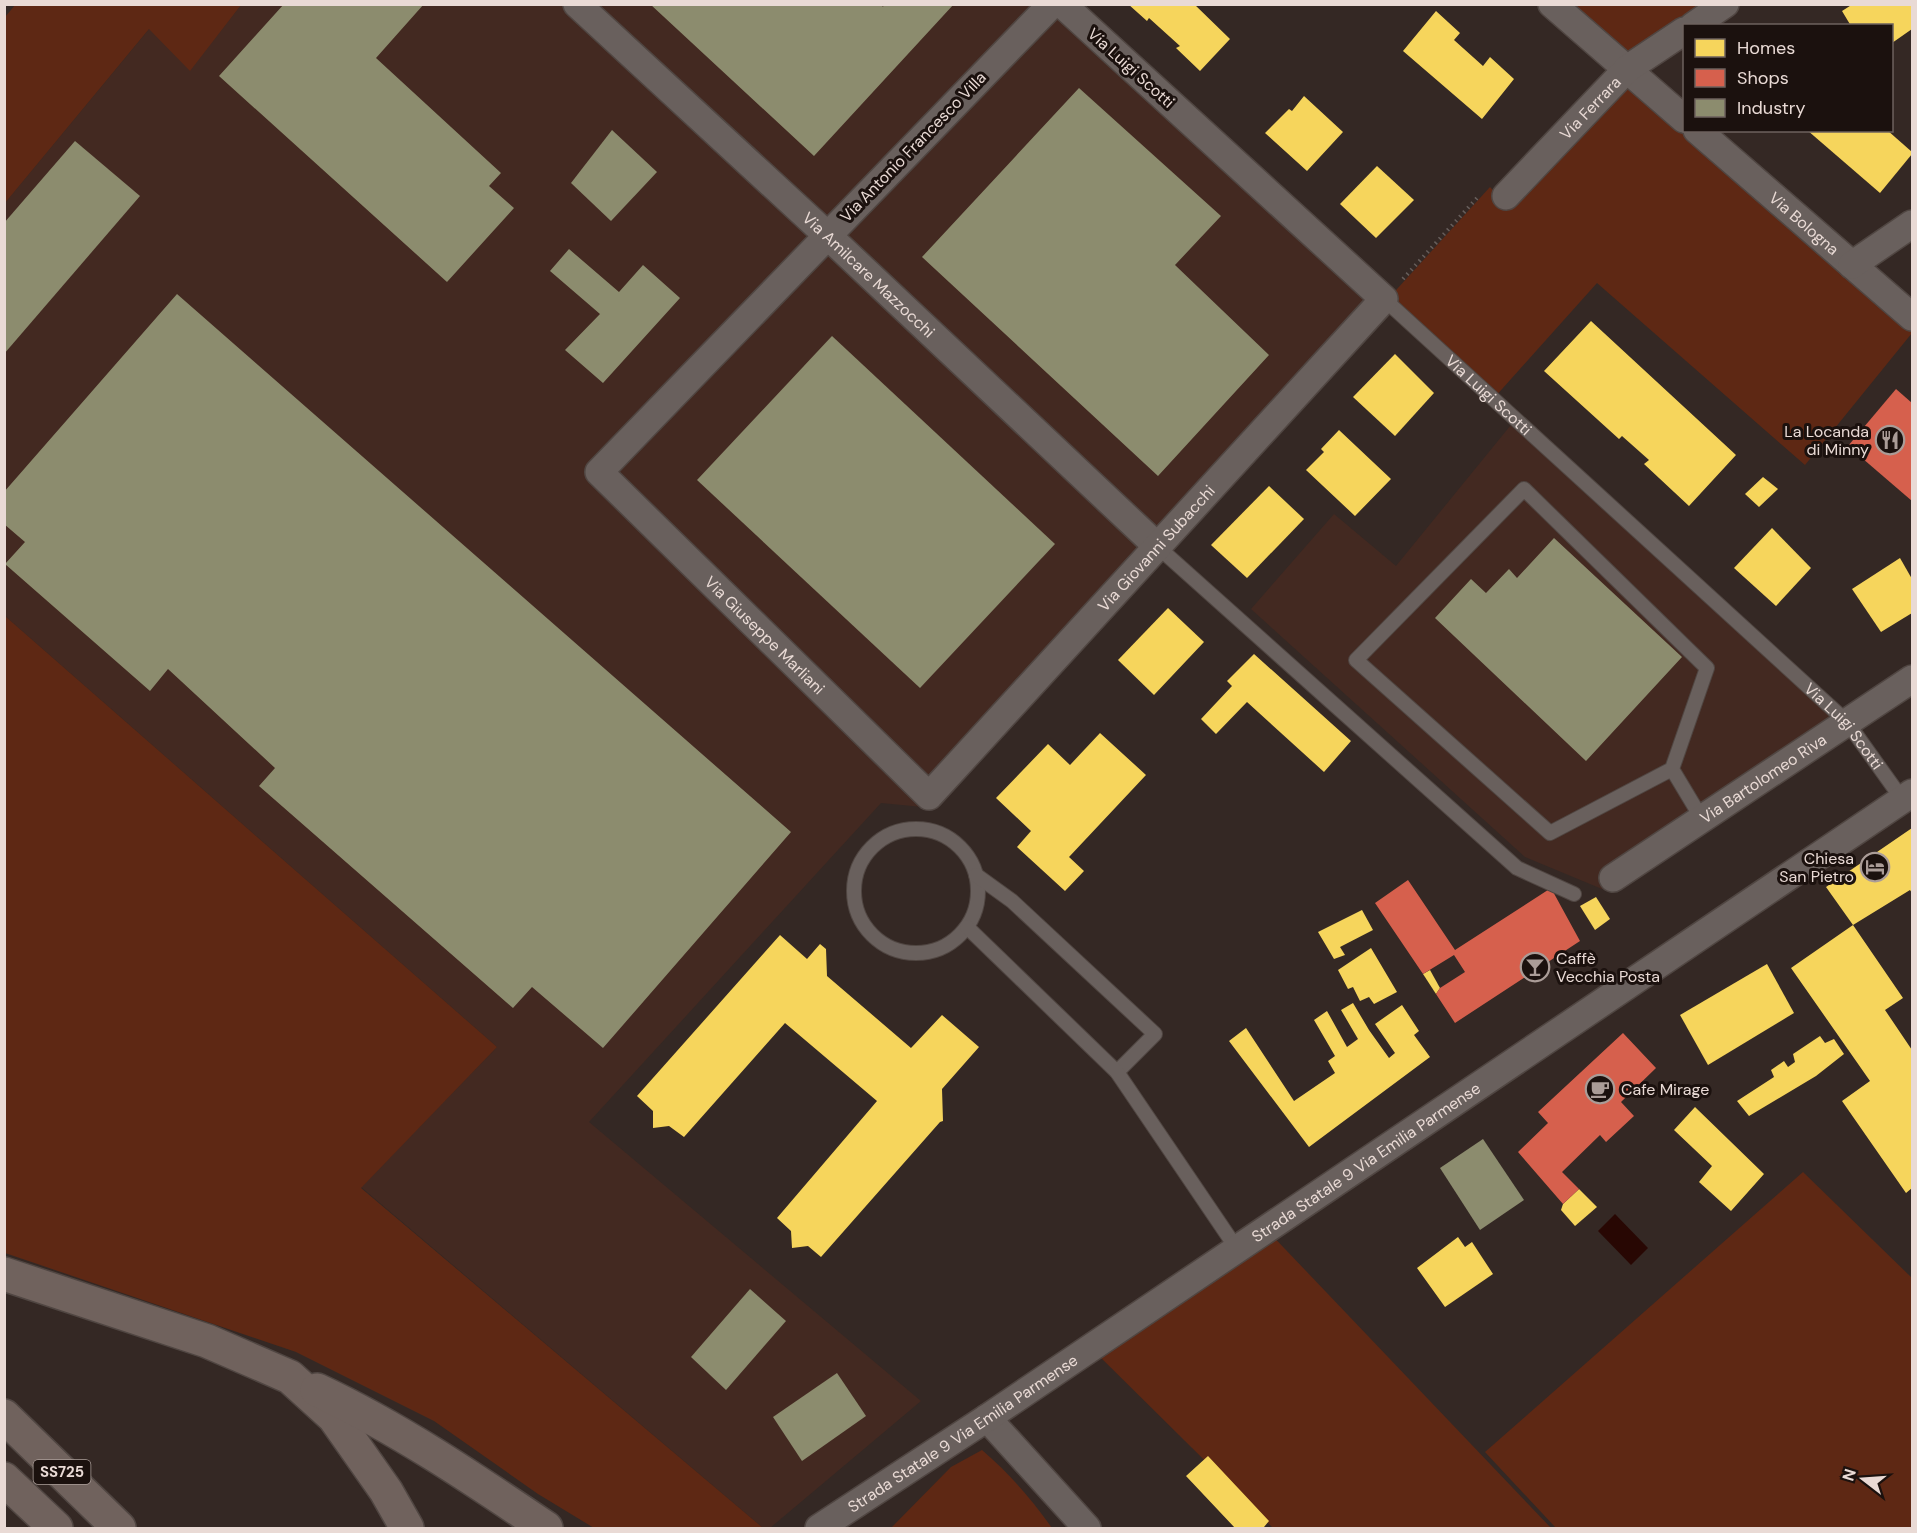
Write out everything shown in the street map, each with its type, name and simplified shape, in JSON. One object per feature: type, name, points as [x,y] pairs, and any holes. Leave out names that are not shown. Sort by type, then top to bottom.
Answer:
[{"type":"highway","points":[[4,1274],[207,1341],[290,1377],[356,1408],[478,1482],[546,1528]]},
{"type":"highway","points":[[290,1377],[334,1417],[386,1491],[407,1528]]},
{"type":"highway","name":"SS725","points":[[4,1416],[119,1528]]},
{"type":"highway","name":"SS725","points":[[4,1479],[56,1528]]},
{"type":"street","name":"Via Amilcare Mazzocchi","points":[[577,4],[1158,548]]},
{"type":"street","name":"Via Antonio Francesco Villa","points":[[599,472],[1052,4]]},
{"type":"street","name":"Via Luigi Scotti","points":[[1062,4],[1384,299]]},
{"type":"street","points":[[1552,4],[1683,118]]},
{"type":"street","points":[[1696,24],[1725,4]]},
{"type":"street","name":"Via Ferrara","points":[[1506,196],[1627,69],[1683,32]]},
{"type":"street","name":"Via Bologna","points":[[1699,132],[1912,317]]},
{"type":"street","points":[[1852,265],[1912,224]]},
{"type":"street","name":"Via Giovanni Subacchi","points":[[929,796],[1384,299]]},
{"type":"street","name":"Via Giuseppe Marliani","points":[[599,472],[929,796]]},
{"type":"street","name":"Via Bartolomeo Riva","points":[[1613,878],[1912,679]]},
{"type":"street","name":"Strada Statale 9 Via Emilia Parmense","points":[[819,1528],[987,1418],[1907,796]]},
{"type":"street","points":[[987,1418],[1087,1528]]},
{"type":"lane","name":"Via Luigi Scotti","points":[[1384,299],[1847,722],[1907,796]]},
{"type":"lane","points":[[1524,489],[1707,668],[1672,769],[1550,833],[1356,660],[1524,489]]},
{"type":"lane","points":[[1158,548],[1516,868],[1574,894]]},
{"type":"lane","points":[[1672,769],[1702,819]]},
{"type":"lane","points":[[913,828],[934,831],[953,841],[968,856],[976,875],[978,893],[975,910],[967,927],[952,942],[933,951],[912,953],[892,948],[874,938],[861,921],[854,901],[854,880],[861,860],[875,843],[893,833],[913,828]]},
{"type":"lane","points":[[976,875],[1012,901],[1155,1034],[1117,1072]]},
{"type":"lane","points":[[967,927],[1117,1072],[1237,1249]]},
{"type":"path","points":[[1384,299],[1491,182],[1506,196]]},
{"type":"shaded area","points":[[16,4],[241,5],[190,71],[149,29],[5,203],[5,17]]},
{"type":"shaded area","points":[[241,5],[1060,5],[1387,300],[933,808],[881,803],[589,1122],[921,1401],[770,1528],[763,1528],[361,1187],[497,1047],[5,616],[5,203],[150,28],[190,70]]},
{"type":"shaded area","points":[[1548,5],[1724,5],[1696,24],[1683,24],[1683,33],[1625,72],[1683,122],[1683,132],[1695,132],[1912,318],[1912,333],[1805,465],[1597,283],[1494,398],[1387,300],[1490,187],[1503,201],[1624,73]]},
{"type":"shaded area","points":[[1515,420],[1840,719],[1602,889],[1525,857],[1251,609],[1334,514],[1396,566]]},
{"type":"shaded area","points":[[5,616],[497,1047],[361,1188],[763,1528],[594,1528],[538,1494],[434,1421],[296,1352],[5,1253]]},
{"type":"shaded area","points":[[1803,1172],[1912,1278],[1912,1528],[1556,1528],[1485,1452]]},
{"type":"shaded area","points":[[1615,1214],[1648,1248],[1631,1265],[1598,1231]]},
{"type":"shaded area","points":[[1266,1229],[1551,1528],[1273,1528],[1091,1348]]},
{"type":"shaded area","points":[[982,1450],[1020,1487],[1052,1528],[891,1528],[951,1467]]},
{"type":"building: Homes","points":[[1128,4],[1194,4],[1230,39],[1200,71],[1176,48],[1180,46],[1149,18],[1147,21]]},
{"type":"building: Homes","points":[[1853,4],[1912,4],[1912,29],[1893,42],[1893,24],[1850,24],[1842,11]]},
{"type":"building: Homes","points":[[1436,11],[1460,33],[1454,40],[1483,66],[1490,57],[1514,79],[1482,119],[1403,51]]},
{"type":"building: Homes","points":[[1304,96],[1343,132],[1307,171],[1265,133],[1289,109],[1292,111]]},
{"type":"building: Homes","points":[[1809,132],[1889,132],[1912,154],[1880,193]]},
{"type":"building: Homes","points":[[1377,166],[1414,200],[1376,238],[1340,204]]},
{"type":"building: Homes","points":[[1591,321],[1736,455],[1689,506],[1644,464],[1649,460],[1622,436],[1619,439],[1544,371]]},
{"type":"building: Homes","points":[[1395,354],[1434,393],[1395,436],[1353,397]]},
{"type":"building: Homes","points":[[1339,430],[1391,479],[1355,516],[1306,470],[1324,452],[1321,449]]},
{"type":"building: Homes","points":[[1763,477],[1778,489],[1759,507],[1745,494]]},
{"type":"building: Homes","points":[[1269,486],[1304,519],[1247,578],[1211,545]]},
{"type":"building: Homes","points":[[1772,528],[1811,568],[1776,606],[1734,568]]},
{"type":"building: Homes","points":[[1900,558],[1912,579],[1912,613],[1881,632],[1852,589]]},
{"type":"building: Homes","points":[[1168,608],[1204,642],[1154,695],[1118,660]]},
{"type":"building: Homes","points":[[1254,654],[1351,741],[1324,772],[1247,702],[1216,734],[1201,719],[1232,686],[1227,681]]},
{"type":"building: Homes","points":[[1100,733],[1146,775],[1069,857],[1084,871],[1065,891],[1017,847],[1031,831],[996,798],[1048,744],[1070,765]]},
{"type":"building: Homes","name":"Chiesa San Pietro","points":[[1912,828],[1912,893],[1910,890],[1853,925],[1826,887]]},
{"type":"building: Homes","points":[[1596,897],[1610,919],[1595,930],[1580,906]]},
{"type":"building: Homes","points":[[1362,910],[1373,930],[1340,947],[1345,955],[1334,959],[1318,932]]},
{"type":"building: Homes","points":[[1853,925],[1903,998],[1885,1010],[1912,1050],[1912,1188],[1906,1193],[1842,1101],[1870,1081],[1791,968]]},
{"type":"building: Homes","points":[[780,935],[807,959],[820,944],[826,949],[827,976],[911,1048],[942,1015],[979,1047],[942,1089],[943,1121],[821,1257],[808,1246],[792,1248],[791,1231],[777,1218],[877,1101],[785,1023],[684,1137],[669,1126],[653,1128],[653,1111],[637,1096]]},
{"type":"building: Homes","points":[[1371,948],[1397,992],[1374,1004],[1369,997],[1360,1001],[1353,987],[1348,989],[1338,970]]},
{"type":"building: Homes","points":[[1767,964],[1794,1013],[1708,1065],[1680,1015]]},
{"type":"building: Homes","points":[[1430,970],[1440,988],[1436,994],[1423,974]]},
{"type":"building: Homes","points":[[1353,1003],[1389,1058],[1395,1053],[1375,1024],[1402,1005],[1419,1031],[1414,1035],[1430,1057],[1309,1147],[1229,1041],[1246,1028],[1294,1101],[1335,1073],[1328,1061],[1335,1056],[1314,1020],[1327,1011],[1347,1047],[1358,1039],[1341,1010]]},
{"type":"building: Homes","points":[[1820,1036],[1825,1043],[1834,1039],[1844,1054],[1816,1076],[1749,1116],[1737,1101],[1774,1077],[1771,1070],[1784,1061],[1788,1067],[1795,1062],[1793,1054]]},
{"type":"building: Homes","points":[[1695,1107],[1764,1174],[1731,1211],[1699,1182],[1712,1166],[1674,1130]]},
{"type":"building: Homes","points":[[1579,1189],[1597,1207],[1575,1226],[1561,1210],[1563,1204]]},
{"type":"building: Homes","points":[[1458,1237],[1465,1247],[1472,1242],[1493,1274],[1445,1307],[1417,1268]]},
{"type":"building: Homes","points":[[1208,1456],[1269,1521],[1265,1528],[1235,1528],[1186,1476]]},
{"type":"building: Shops","points":[[1896,389],[1912,403],[1912,501],[1848,446]]},
{"type":"building: Shops","points":[[1408,880],[1455,950],[1551,888],[1580,941],[1455,1023],[1436,994],[1440,988],[1465,972],[1454,955],[1423,974],[1375,903]]},
{"type":"building: Shops","points":[[1623,1033],[1656,1068],[1621,1102],[1634,1116],[1606,1142],[1600,1135],[1562,1172],[1579,1189],[1563,1204],[1518,1152],[1548,1123],[1538,1112]]},
{"type":"building: Industry","points":[[284,4],[424,4],[376,58],[501,173],[489,186],[514,208],[447,282],[219,76]]},
{"type":"building: Industry","points":[[650,4],[881,4],[883,7],[884,4],[954,4],[814,156]]},
{"type":"building: Industry","points":[[1079,88],[1221,216],[1175,265],[1269,355],[1158,476],[922,257]]},
{"type":"building: Industry","points":[[612,130],[657,172],[611,221],[571,183]]},
{"type":"building: Industry","points":[[75,141],[140,196],[4,354],[4,223]]},
{"type":"building: Industry","points":[[569,249],[619,292],[643,265],[680,298],[603,383],[565,350],[600,314],[550,271]]},
{"type":"building: Industry","points":[[177,294],[791,832],[603,1048],[532,987],[513,1008],[259,786],[275,768],[168,669],[150,691],[5,564],[25,542],[4,524],[4,492]]},
{"type":"building: Industry","points":[[832,336],[1055,544],[920,688],[697,480]]},
{"type":"building: Industry","points":[[1554,538],[1682,657],[1586,761],[1435,618],[1471,579],[1486,593],[1509,569],[1517,578]]},
{"type":"building: Industry","points":[[1483,1139],[1524,1200],[1480,1230],[1440,1168]]},
{"type":"building: Industry","points":[[750,1289],[786,1321],[726,1390],[691,1357]]},
{"type":"building: Industry","points":[[837,1373],[866,1416],[802,1461],[773,1417]]},
{"type":"place","name":"La Locanda di Minny","points":[[1890,440]]},
{"type":"place","name":"Chiesa San Pietro","points":[[1875,867]]},
{"type":"place","name":"Caffè Vecchia Posta","points":[[1535,967]]},
{"type":"place","name":"Cafe Mirage","points":[[1600,1089]]}]
